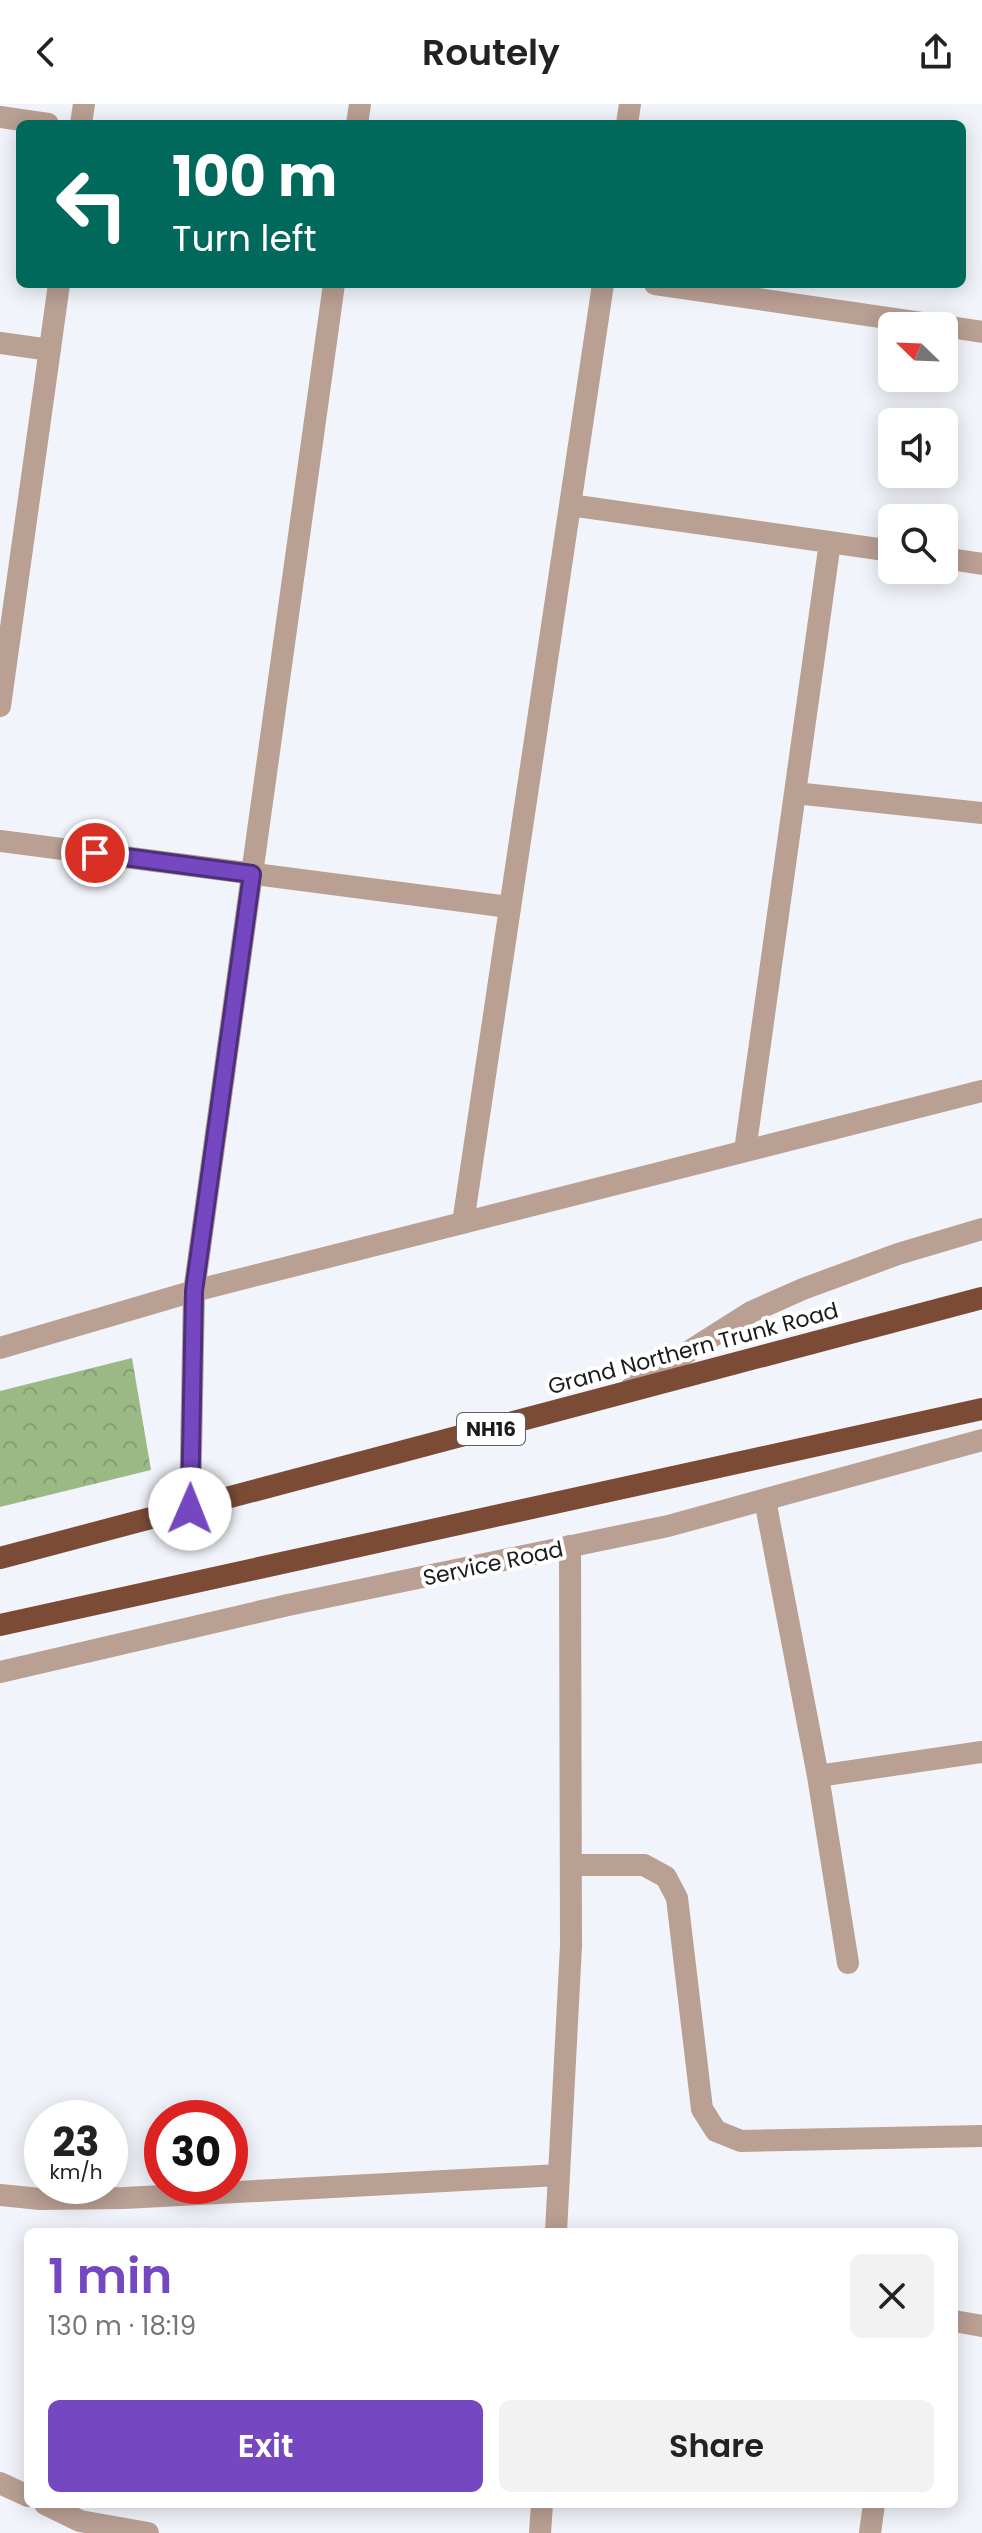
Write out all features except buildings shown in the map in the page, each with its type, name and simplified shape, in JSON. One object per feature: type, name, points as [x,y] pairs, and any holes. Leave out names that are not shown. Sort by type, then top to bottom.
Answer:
[{"type":"highway","name":"Grand Northern Trunk Road","points":[[0,1558],[982,1298]]},
{"type":"highway","points":[[0,1625],[982,1409]]},
{"type":"street","points":[[0,117],[21,120]]},
{"type":"street","points":[[0,706],[9,582],[58,288]]},
{"type":"street","points":[[190,1509],[194,1291],[333,288]]},
{"type":"street","points":[[463,1223],[602,288]]},
{"type":"street","points":[[682,288],[878,317]]},
{"type":"street","points":[[958,328],[982,332]]},
{"type":"street","points":[[0,343],[50,350]]},
{"type":"street","points":[[570,505],[878,549]]},
{"type":"street","points":[[745,1151],[830,542]]},
{"type":"street","points":[[958,560],[982,564]]},
{"type":"street","points":[[795,793],[982,813]]},
{"type":"street","points":[[0,841],[509,907]]},
{"type":"street","points":[[0,1348],[194,1291],[982,1091]]},
{"type":"street","points":[[620,1395],[751,1312],[898,1254],[982,1229]]},
{"type":"street","name":"Service Road","points":[[0,1672],[288,1605],[668,1526],[982,1440]]},
{"type":"street","points":[[765,1500],[818,1776],[848,1963]]},
{"type":"street","points":[[556,2228],[571,1946],[570,1546]]},
{"type":"street","points":[[818,1776],[982,1752]]},
{"type":"street","points":[[571,1865],[644,1865],[666,1877],[677,1898],[702,2109],[716,2131],[741,2141],[982,2136]]},
{"type":"street","points":[[0,2195],[40,2199],[124,2198],[559,2175]]},
{"type":"street","points":[[958,2322],[982,2326]]},
{"type":"street","points":[[0,2483],[24,2494]]},
{"type":"street","points":[[53,2508],[80,2521],[148,2533]]},
{"type":"street","points":[[540,2533],[542,2508]]},
{"type":"street","points":[[870,2533],[873,2508]]},
{"type":"green space","points":[[132,1358],[151,1470],[0,1507],[0,1391]]},
{"type":"route","points":[[95,853],[252,874],[194,1291],[190,1509]]}]
